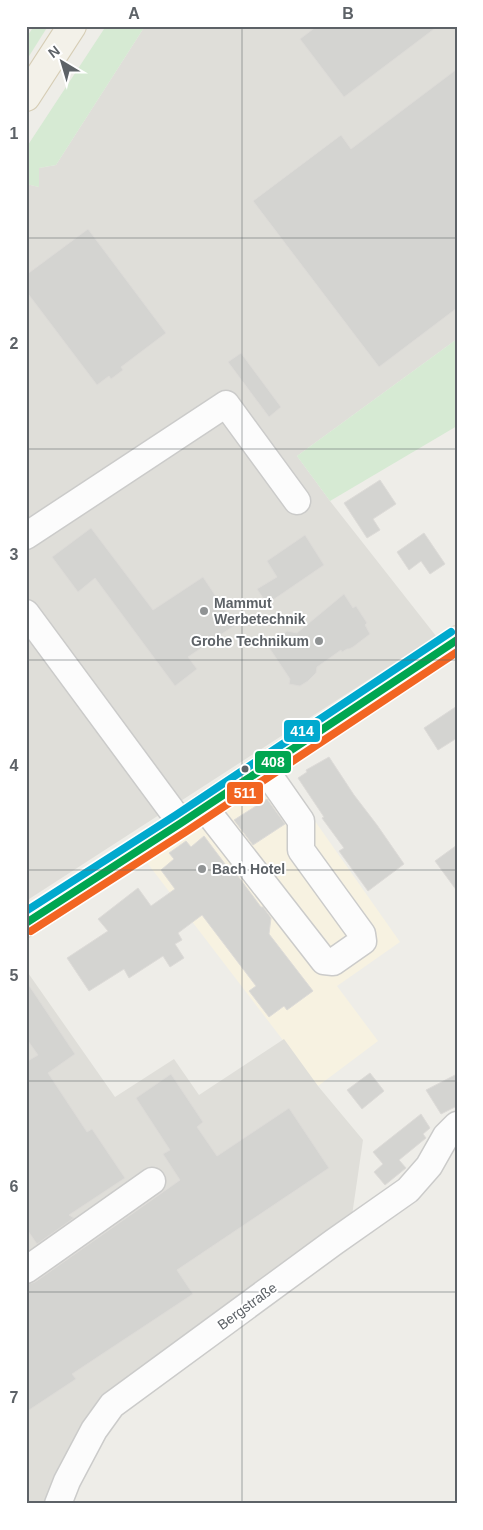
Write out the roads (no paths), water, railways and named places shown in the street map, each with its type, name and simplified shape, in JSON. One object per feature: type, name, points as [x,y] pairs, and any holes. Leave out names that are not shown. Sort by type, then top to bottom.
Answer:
[{"type":"main road","points":[[26,97],[72,26]]},
{"type":"main road","points":[[26,923],[454,647]]},
{"type":"street","points":[[26,536],[226,404],[297,501]]},
{"type":"street","points":[[26,613],[181,823]]},
{"type":"street","points":[[204,807],[324,961],[333,962],[364,941],[362,934],[301,850],[301,821],[264,768]]},
{"type":"street","name":"Bergstraße","points":[[58,1504],[67,1481],[94,1430],[112,1405],[408,1190],[429,1166],[446,1136],[457,1125]]},
{"type":"street","points":[[26,1270],[152,1180]]},
{"type":"place","name":"Mammut Werbetechnik","points":[[204,611]]},
{"type":"place","name":"Grohe Technikum","points":[[319,641]]},
{"type":"place","name":"Bach Hotel","points":[[202,869]]}]
